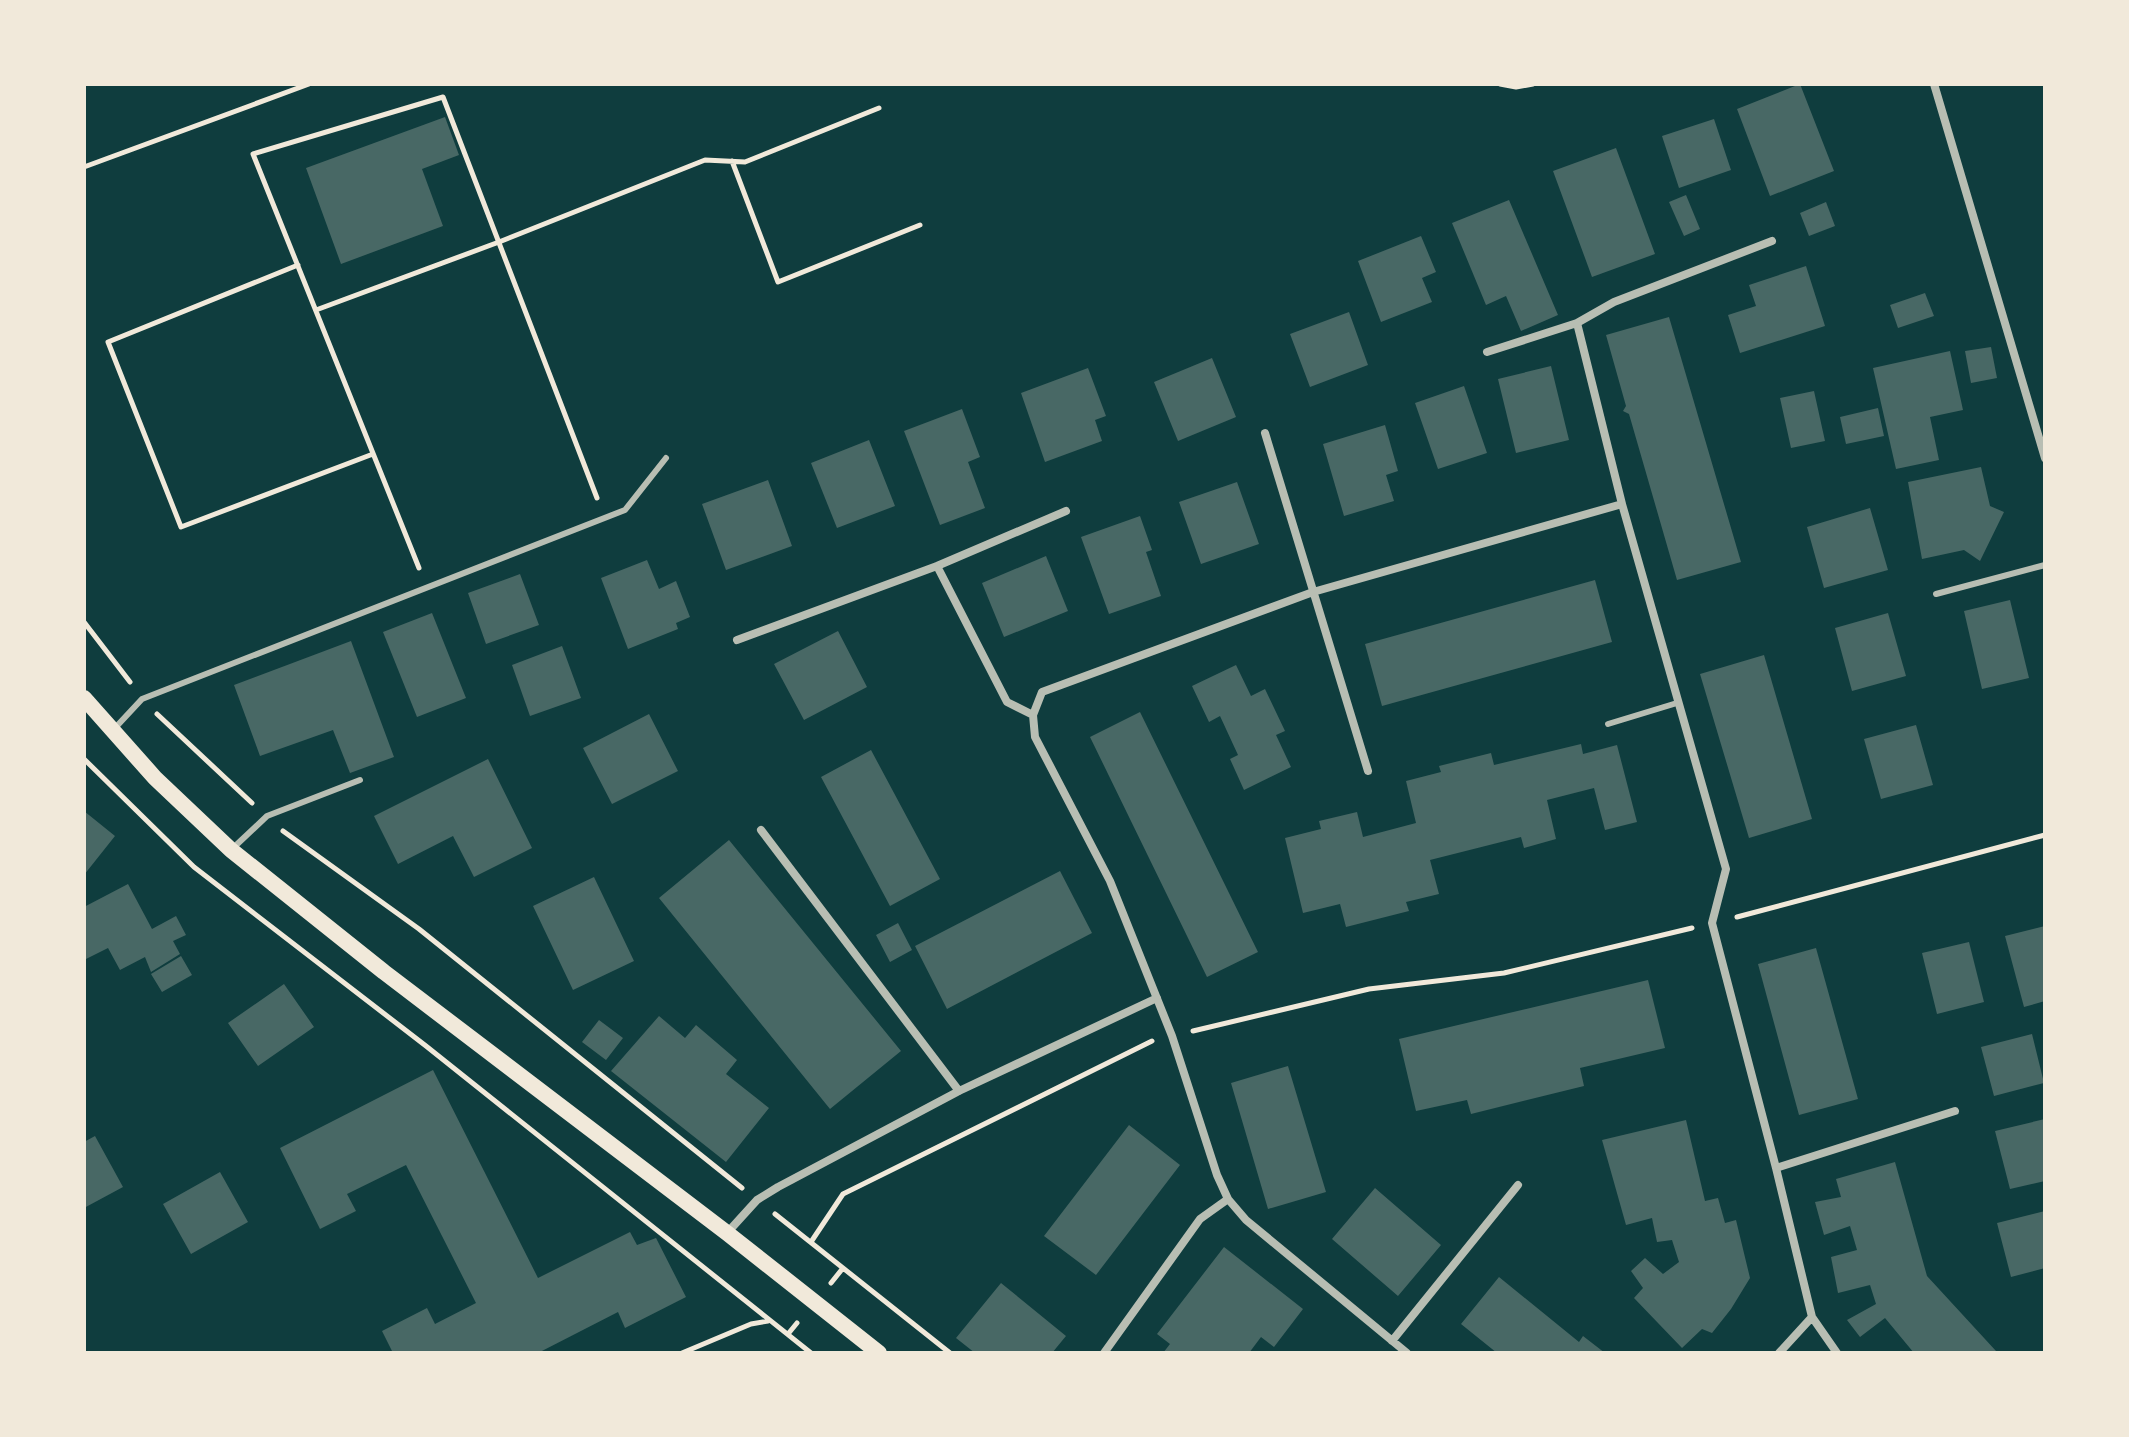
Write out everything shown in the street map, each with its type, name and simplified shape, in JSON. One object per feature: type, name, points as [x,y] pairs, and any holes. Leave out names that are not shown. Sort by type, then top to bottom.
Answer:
[{"type":"main road","points":[[84,698],[155,778],[231,850],[433,1010],[727,1233],[879,1353]]},
{"type":"street","points":[[1934,84],[2045,458]]},
{"type":"street","points":[[1487,352],[1577,323],[1614,302],[1772,241]]},
{"type":"street","points":[[1577,323],[1622,504],[1726,869],[1712,923],[1812,1317],[1837,1353]]},
{"type":"street","points":[[1265,433],[1368,771]]},
{"type":"street","points":[[1407,1353],[1246,1220],[1228,1199],[1217,1175],[1172,1036],[1110,881],[1035,737],[1033,715],[1042,692],[1313,592],[1622,504]]},
{"type":"street","points":[[737,640],[937,566],[1066,511]]},
{"type":"street","points":[[937,566],[1007,702],[1033,715]]},
{"type":"street","points":[[761,830],[959,1091]]},
{"type":"street","points":[[727,1233],[757,1200],[959,1091],[1157,998]]},
{"type":"street","points":[[1776,1168],[1955,1111]]},
{"type":"street","points":[[1392,1341],[1518,1185]]},
{"type":"street","points":[[1104,1353],[1200,1219],[1228,1199]]},
{"type":"street","points":[[1779,1353],[1812,1317]]},
{"type":"lane","points":[[113,730],[142,699],[625,510],[666,458]]},
{"type":"lane","points":[[1936,594],[2045,565]]},
{"type":"lane","points":[[1608,724],[1677,703]]},
{"type":"lane","points":[[231,850],[267,816],[360,780]]},
{"type":"path","points":[[84,167],[309,84]]},
{"type":"path","points":[[1500,84],[1516,87],[1533,84]]},
{"type":"path","points":[[427,588],[253,154],[443,97],[605,518]]},
{"type":"path","points":[[316,310],[705,160],[745,162],[879,108]]},
{"type":"path","points":[[732,161],[778,282],[920,225]]},
{"type":"path","points":[[298,265],[108,342],[181,527],[373,454]]},
{"type":"path","points":[[84,622],[142,699],[299,844],[419,929],[950,1353]]},
{"type":"path","points":[[84,759],[194,867],[426,1046],[811,1353]]},
{"type":"path","points":[[811,1242],[843,1194],[1149,1042],[1369,989],[1504,973],[1712,923],[2045,835]]},
{"type":"path","points":[[831,1284],[843,1268]]},
{"type":"path","points":[[682,1353],[751,1324],[769,1321]]},
{"type":"path","points":[[788,1334],[797,1323]]},
{"type":"building","points":[[1800,84],[1834,171],[1770,196],[1737,109]]},
{"type":"building","points":[[445,117],[459,155],[422,169],[443,226],[341,264],[306,168]]},
{"type":"building","points":[[1714,119],[1731,170],[1679,188],[1662,136]]},
{"type":"building","points":[[1616,148],[1655,254],[1592,277],[1553,171]]},
{"type":"building","points":[[1686,195],[1700,229],[1684,236],[1669,202]]},
{"type":"building","points":[[1509,200],[1558,315],[1521,331],[1506,296],[1486,305],[1452,223]]},
{"type":"building","points":[[1826,202],[1835,226],[1809,236],[1800,213]]},
{"type":"building","points":[[1421,236],[1436,272],[1422,278],[1432,302],[1381,322],[1358,261]]},
{"type":"building","points":[[1806,266],[1825,326],[1740,353],[1728,315],[1756,306],[1749,285]]},
{"type":"building","points":[[1925,293],[1934,316],[1898,328],[1890,305]]},
{"type":"building","points":[[1349,312],[1368,365],[1310,387],[1290,334]]},
{"type":"building","points":[[1669,317],[1741,562],[1677,580],[1629,414],[1623,411],[1626,406],[1606,335]]},
{"type":"building","points":[[1991,347],[1997,378],[1971,383],[1965,351]]},
{"type":"building","points":[[1950,351],[1963,410],[1930,417],[1939,460],[1896,469],[1873,368]]},
{"type":"building","points":[[1212,358],[1236,417],[1178,441],[1154,382]]},
{"type":"building","points":[[1551,366],[1569,440],[1516,453],[1498,379]]},
{"type":"building","points":[[1088,368],[1106,416],[1095,420],[1102,441],[1045,462],[1021,393]]},
{"type":"building","points":[[1464,386],[1487,453],[1438,469],[1415,403]]},
{"type":"building","points":[[1814,391],[1825,441],[1791,448],[1780,398]]},
{"type":"building","points":[[1878,408],[1884,436],[1846,444],[1840,417]]},
{"type":"building","points":[[962,409],[980,457],[968,462],[985,508],[940,525],[904,431]]},
{"type":"building","points":[[1385,425],[1398,471],[1386,475],[1394,501],[1344,516],[1323,444]]},
{"type":"building","points":[[869,440],[895,506],[837,528],[811,463]]},
{"type":"building","points":[[1981,467],[1990,506],[2004,512],[1980,561],[1964,550],[1922,559],[1908,482]]},
{"type":"building","points":[[768,480],[792,546],[726,570],[702,504]]},
{"type":"building","points":[[1237,482],[1259,544],[1201,564],[1179,502]]},
{"type":"building","points":[[1870,508],[1888,570],[1824,588],[1807,527]]},
{"type":"building","points":[[1140,516],[1152,550],[1146,552],[1161,596],[1109,614],[1081,537]]},
{"type":"building","points":[[1046,556],[1068,611],[1004,637],[982,583]]},
{"type":"building","points":[[647,560],[659,589],[676,581],[690,617],[676,623],[678,629],[628,649],[601,578]]},
{"type":"building","points":[[520,574],[539,625],[486,644],[468,593]]},
{"type":"building","points":[[1595,580],[1612,642],[1382,706],[1365,644]]},
{"type":"building","points":[[2010,600],[2029,678],[1982,689],[1964,611]]},
{"type":"building","points":[[432,613],[466,698],[417,717],[383,632]]},
{"type":"building","points":[[1888,613],[1906,676],[1852,691],[1835,628]]},
{"type":"building","points":[[838,631],[867,687],[804,720],[774,664]]},
{"type":"building","points":[[351,641],[394,757],[350,773],[333,730],[260,756],[234,685]]},
{"type":"building","points":[[562,646],[581,698],[530,716],[512,665]]},
{"type":"building","points":[[1764,655],[1812,819],[1749,838],[1700,674]]},
{"type":"building","points":[[1236,665],[1251,696],[1265,689],[1285,731],[1276,735],[1291,767],[1244,790],[1230,759],[1238,755],[1220,716],[1209,722],[1192,686]]},
{"type":"building","points":[[1140,712],[1258,952],[1207,977],[1090,737]]},
{"type":"building","points":[[649,714],[678,771],[612,804],[583,748]]},
{"type":"building","points":[[1916,725],[1933,785],[1881,799],[1864,739]]},
{"type":"building","points":[[1581,744],[1583,754],[1617,745],[1637,822],[1605,830],[1594,788],[1547,800],[1556,839],[1524,848],[1521,837],[1430,860],[1439,894],[1406,902],[1409,911],[1346,927],[1340,904],[1303,913],[1285,838],[1321,829],[1319,821],[1357,812],[1363,837],[1416,823],[1406,781],[1441,772],[1439,766],[1491,753],[1494,765]]},
{"type":"building","points":[[871,750],[940,879],[890,906],[821,777]]},
{"type":"building","points":[[488,759],[532,848],[474,877],[453,836],[398,864],[374,816]]},
{"type":"building","points":[[84,811],[115,836],[84,875]]},
{"type":"building","points":[[729,840],[901,1051],[830,1109],[659,898]]},
{"type":"building","points":[[1060,871],[1092,933],[947,1009],[915,946]]},
{"type":"building","points":[[594,877],[634,961],[573,990],[533,906]]},
{"type":"building","points":[[128,884],[152,929],[176,916],[186,935],[173,941],[180,954],[151,972],[145,957],[120,970],[108,948],[84,960],[84,907]]},
{"type":"building","points":[[898,923],[912,950],[890,962],[876,935]]},
{"type":"building","points":[[2045,926],[2045,1001],[2024,1007],[2005,936]]},
{"type":"building","points":[[1969,942],[1984,1002],[1937,1014],[1922,953]]},
{"type":"building","points":[[1816,948],[1858,1099],[1799,1115],[1758,964]]},
{"type":"building","points":[[181,956],[192,975],[162,992],[151,974]]},
{"type":"building","points":[[1648,980],[1665,1048],[1580,1068],[1584,1086],[1471,1114],[1467,1100],[1416,1111],[1399,1039]]},
{"type":"building","points":[[284,984],[314,1027],[258,1066],[228,1023]]},
{"type":"building","points":[[659,1016],[685,1038],[696,1025],[737,1060],[726,1074],[769,1108],[726,1162],[611,1071]]},
{"type":"building","points":[[599,1020],[623,1038],[606,1060],[582,1042]]},
{"type":"building","points":[[2032,1034],[2044,1083],[1994,1096],[1981,1047]]},
{"type":"building","points":[[1288,1066],[1326,1192],[1268,1209],[1231,1083]]},
{"type":"building","points":[[433,1070],[538,1278],[630,1232],[637,1245],[656,1238],[686,1297],[625,1328],[618,1312],[538,1353],[393,1353],[382,1331],[427,1308],[435,1324],[476,1303],[406,1165],[347,1194],[356,1211],[320,1229],[280,1148]]},
{"type":"building","points":[[2045,1119],[2045,1181],[2010,1189],[1995,1131]]},
{"type":"building","points":[[1686,1120],[1705,1201],[1718,1198],[1725,1223],[1736,1220],[1750,1278],[1712,1333],[1702,1329],[1682,1348],[1634,1298],[1643,1288],[1631,1271],[1645,1258],[1663,1274],[1679,1262],[1672,1240],[1657,1242],[1652,1218],[1626,1225],[1602,1140]]},
{"type":"building","points":[[1129,1125],[1180,1165],[1096,1275],[1044,1236]]},
{"type":"building","points":[[95,1136],[123,1187],[84,1208],[84,1142]]},
{"type":"building","points":[[1895,1162],[1927,1276],[1996,1351],[1993,1353],[1914,1353],[1885,1318],[1860,1337],[1847,1320],[1876,1304],[1870,1285],[1838,1293],[1831,1257],[1857,1250],[1850,1226],[1824,1235],[1815,1202],[1841,1197],[1836,1179]]},
{"type":"building","points":[[220,1172],[248,1222],[191,1254],[163,1204]]},
{"type":"building","points":[[1375,1188],[1441,1245],[1398,1296],[1332,1239]]},
{"type":"building","points":[[2045,1211],[2045,1268],[2011,1277],[1997,1223]]},
{"type":"building","points":[[1224,1247],[1303,1309],[1274,1347],[1261,1337],[1249,1353],[1163,1353],[1170,1344],[1157,1334]]},
{"type":"building","points":[[1499,1277],[1579,1342],[1583,1336],[1605,1353],[1497,1353],[1461,1324]]},
{"type":"building","points":[[1001,1283],[1066,1336],[1052,1353],[975,1353],[956,1338]]}]
